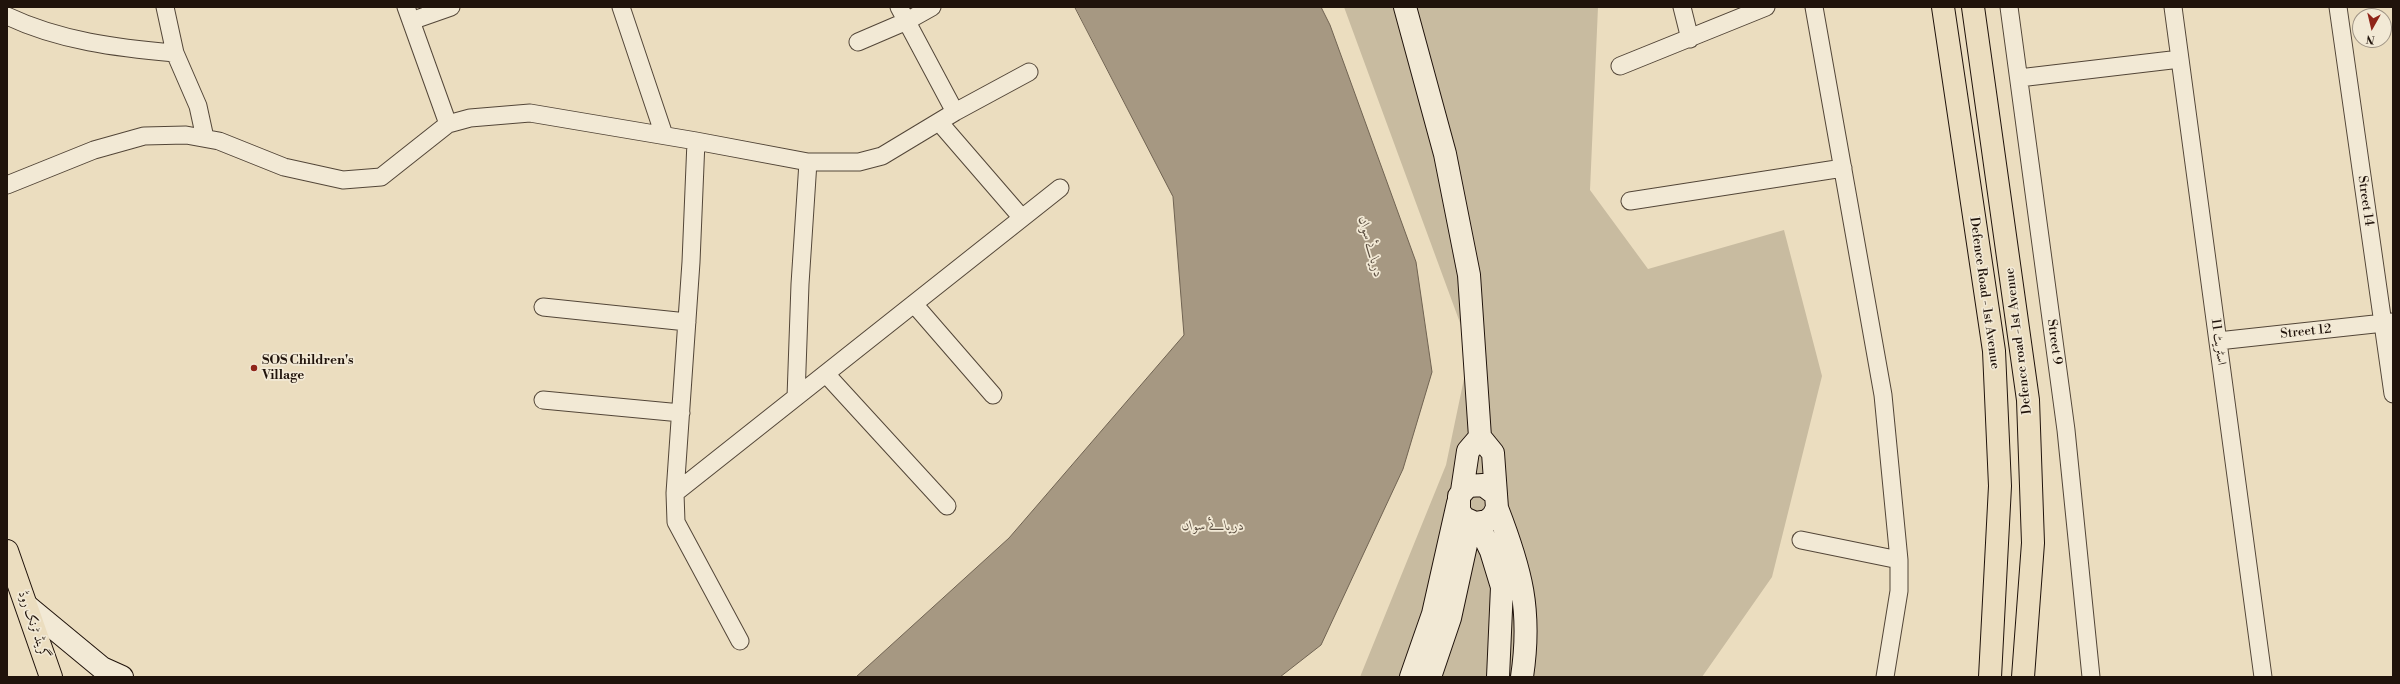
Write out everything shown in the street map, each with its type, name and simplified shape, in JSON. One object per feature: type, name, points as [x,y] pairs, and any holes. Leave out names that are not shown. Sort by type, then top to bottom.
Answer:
[{"type":"main road","points":[[1405,7],[1445,154],[1469,275],[1480,437],[1493,453],[1496,501],[1493,516],[1487,521],[1475,523],[1464,518],[1459,511],[1460,497],[1476,484],[1490,488],[1496,501],[1513,548],[1525,594],[1526,630],[1522,677]]},
{"type":"main road","name":"Defence Road - 1st Avenue","points":[[1943,7],[1994,351],[2000,486],[1990,677]]},
{"type":"main road","name":"Defence road -1st Avenue","points":[[1974,7],[2028,400],[2033,543],[2023,677]]},
{"type":"main road","points":[[1948,45],[1979,43]]},
{"type":"main road","points":[[1411,677],[1433,614],[1460,497],[1468,451],[1480,437]]},
{"type":"main road","points":[[1430,677],[1450,618],[1475,523]]},
{"type":"main road","points":[[1475,523],[1491,551],[1502,588],[1498,677]]},
{"type":"main road","name":"گرینڈ ٹرنک روڈ","points":[[7,551],[51,677]]},
{"type":"main road","points":[[27,606],[102,668],[122,677]]},
{"type":"street","points":[[165,7],[175,53],[198,106],[205,138]]},
{"type":"street","points":[[448,124],[408,14],[451,7]]},
{"type":"street","points":[[621,7],[664,135]]},
{"type":"street","points":[[858,42],[903,14],[932,7]]},
{"type":"street","points":[[1682,7],[1690,39]]},
{"type":"street","points":[[1620,66],[1766,7]]},
{"type":"street","points":[[1814,7],[1844,168],[1883,395],[1899,560],[1899,591],[1885,677]]},
{"type":"street","name":"Street 9","points":[[2009,7],[2066,430],[2091,677]]},
{"type":"street","name":"اسٹریٹ 11","points":[[2172,7],[2263,677]]},
{"type":"street","name":"Street 14","points":[[2338,7],[2387,322],[2393,394]]},
{"type":"street","points":[[903,14],[955,112]]},
{"type":"street","points":[[7,16],[39,29],[82,42],[175,53]]},
{"type":"street","points":[[2019,78],[2180,58]]},
{"type":"street","points":[[7,186],[94,150],[144,136],[186,135],[219,141],[284,167],[343,180],[381,177],[448,124],[470,118],[530,113],[664,135],[808,162],[859,162],[882,156],[955,112],[1029,72]]},
{"type":"street","points":[[939,122],[1022,218]]},
{"type":"street","points":[[696,141],[687,322],[675,493],[676,522],[740,640]]},
{"type":"street","points":[[796,397],[800,284],[808,162]]},
{"type":"street","points":[[1630,201],[1844,168]]},
{"type":"street","points":[[675,493],[1060,188]]},
{"type":"street","points":[[914,304],[993,395]]},
{"type":"street","points":[[543,307],[687,322]]},
{"type":"street","name":"Street 12","points":[[2218,341],[2387,322]]},
{"type":"street","points":[[826,374],[947,506]]},
{"type":"street","points":[[543,400],[681,413]]},
{"type":"street","points":[[1802,540],[1899,560]]},
{"type":"shaded area","points":[[1344,7],[1598,7],[1590,190],[1648,269],[1784,230],[1822,376],[1772,577],[1702,677],[1360,677],[1446,465],[1470,350]]},
{"type":"water","name":"دریائے سواں","points":[[1075,7],[1321,7],[1330,25],[1416,262],[1432,372],[1403,469],[1321,645],[1280,677],[856,677],[1009,538],[1184,335],[1173,197]]},
{"type":"place","name":"SOS Children's Village","points":[[254,368]]}]
